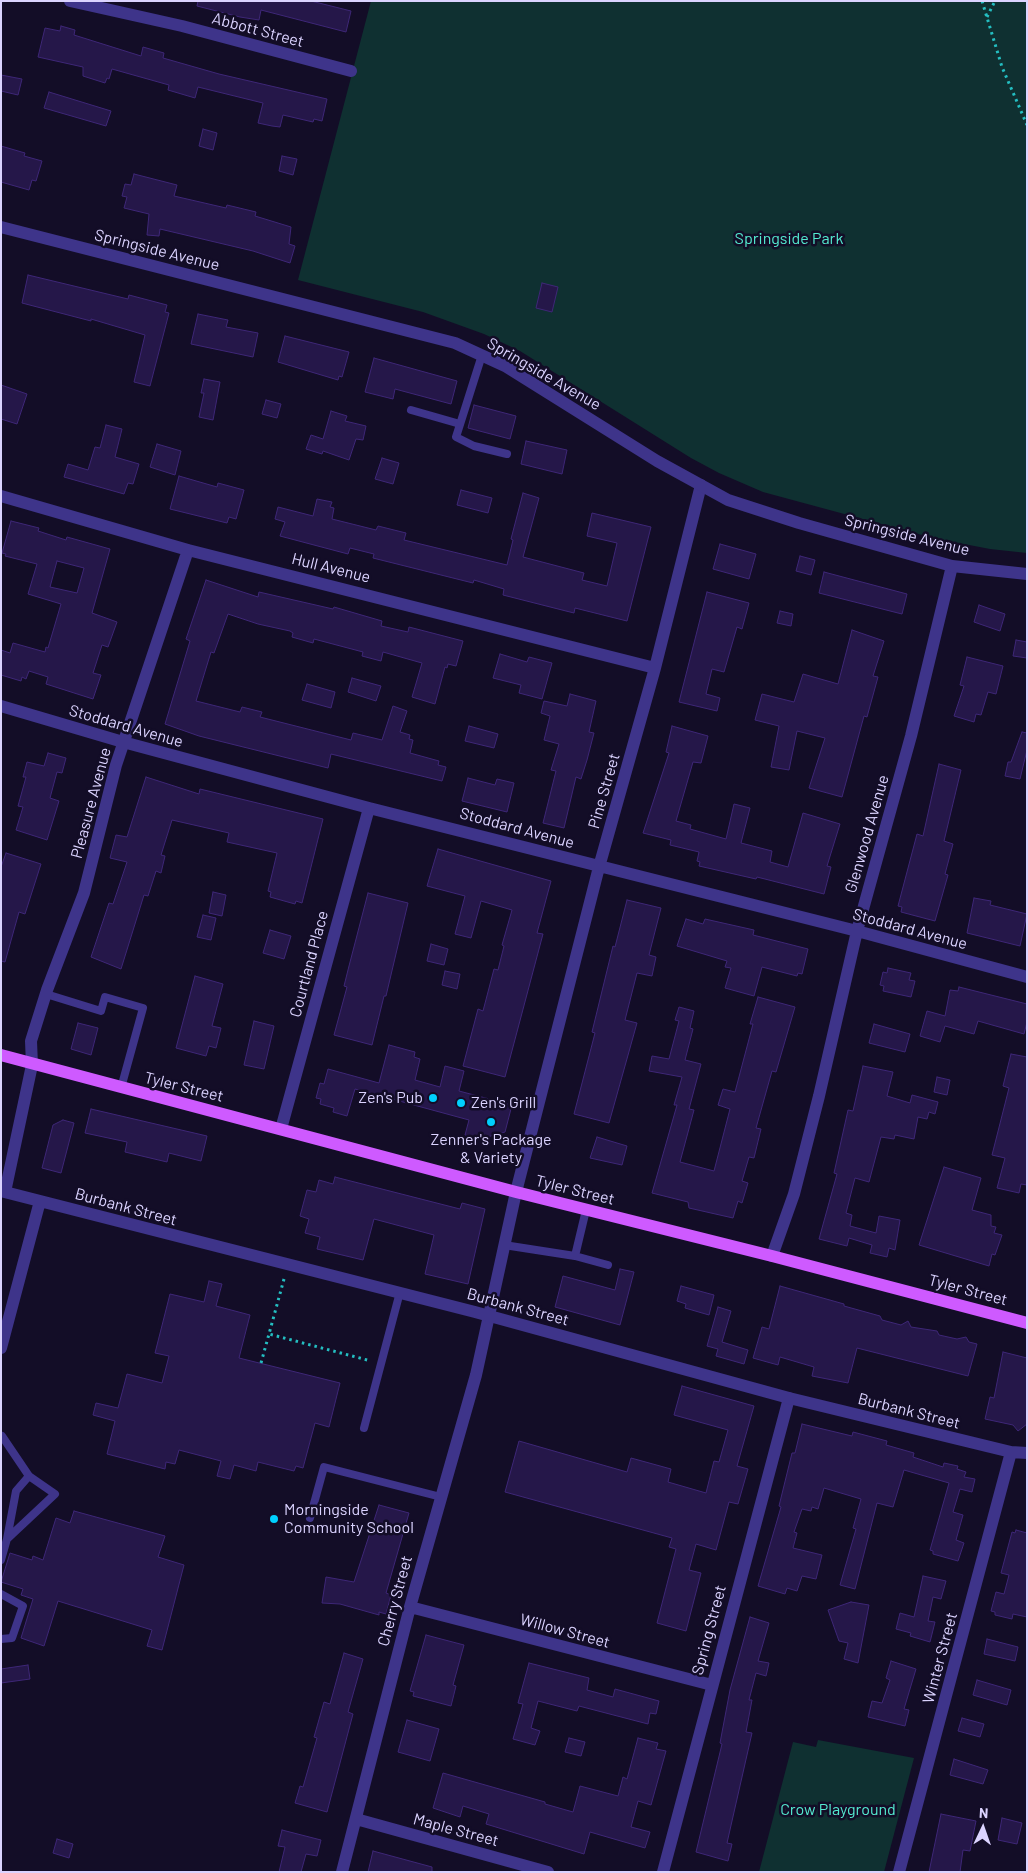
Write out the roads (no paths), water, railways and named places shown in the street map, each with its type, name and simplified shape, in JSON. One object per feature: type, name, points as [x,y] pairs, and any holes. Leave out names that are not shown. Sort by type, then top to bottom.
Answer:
[{"type":"main road","name":"Tyler Street","points":[[1,1056],[516,1192],[772,1256],[1027,1323]]},
{"type":"street","name":"Abbott Street","points":[[70,1],[182,26],[350,70]]},
{"type":"street","name":"Springside Avenue","points":[[1,227],[455,343],[505,366],[700,485],[728,500],[798,523],[952,566],[1027,574]]},
{"type":"street","name":"Pine Street","points":[[516,1192],[599,867],[655,668],[700,485]]},
{"type":"street","name":"Hull Avenue","points":[[1,496],[188,550],[655,668]]},
{"type":"street","name":"Pleasure Avenue","points":[[3,1191],[32,1065],[31,1041],[46,994],[84,893],[123,742],[188,550]]},
{"type":"street","name":"Glenwood Avenue","points":[[772,1256],[794,1194],[857,931],[911,736],[952,566]]},
{"type":"street","name":"Stoddard Avenue","points":[[1,706],[123,742],[369,808],[857,931],[1027,976]]},
{"type":"street","name":"Courtland Place","points":[[281,1129],[369,808]]},
{"type":"street","name":"Burbank Street","points":[[3,1191],[488,1315],[790,1398],[1011,1452],[1027,1453]]},
{"type":"street","name":"Cherry Street","points":[[342,1872],[410,1607],[476,1375],[516,1192]]},
{"type":"street","points":[[1,1348],[40,1201]]},
{"type":"street","name":"Spring Street","points":[[663,1872],[790,1398]]},
{"type":"street","name":"Winter Street","points":[[899,1872],[1011,1452]]},
{"type":"street","name":"Willow Street","points":[[410,1607],[712,1685]]},
{"type":"street","name":"Maple Street","points":[[356,1819],[548,1872]]},
{"type":"lane","points":[[482,356],[456,437],[474,446],[507,454]]},
{"type":"lane","points":[[411,410],[460,424]]},
{"type":"lane","points":[[46,994],[101,1012],[105,998],[143,1008],[121,1088]]},
{"type":"lane","points":[[575,1256],[586,1210]]},
{"type":"lane","points":[[504,1245],[575,1256],[608,1265]]},
{"type":"lane","points":[[364,1428],[400,1292]]},
{"type":"lane","points":[[2,1436],[29,1476],[55,1494],[7,1539]]},
{"type":"lane","points":[[310,1518],[324,1467],[441,1497]]},
{"type":"lane","points":[[1,1560],[16,1491],[29,1476]]},
{"type":"lane","points":[[1,1594],[23,1606],[12,1638],[1,1639]]},
{"type":"place","name":"Zen's Pub","points":[[433,1098]]},
{"type":"place","name":"Zen's Grill","points":[[461,1103]]},
{"type":"place","name":"Zenner's Package & Variety","points":[[491,1122]]},
{"type":"place","name":"Morningside Community School","points":[[274,1519]]},
{"type":"park label","name":"Springside Park","points":[[789,239]]},
{"type":"park label","name":"Crow Playground","points":[[838,1810]]}]
